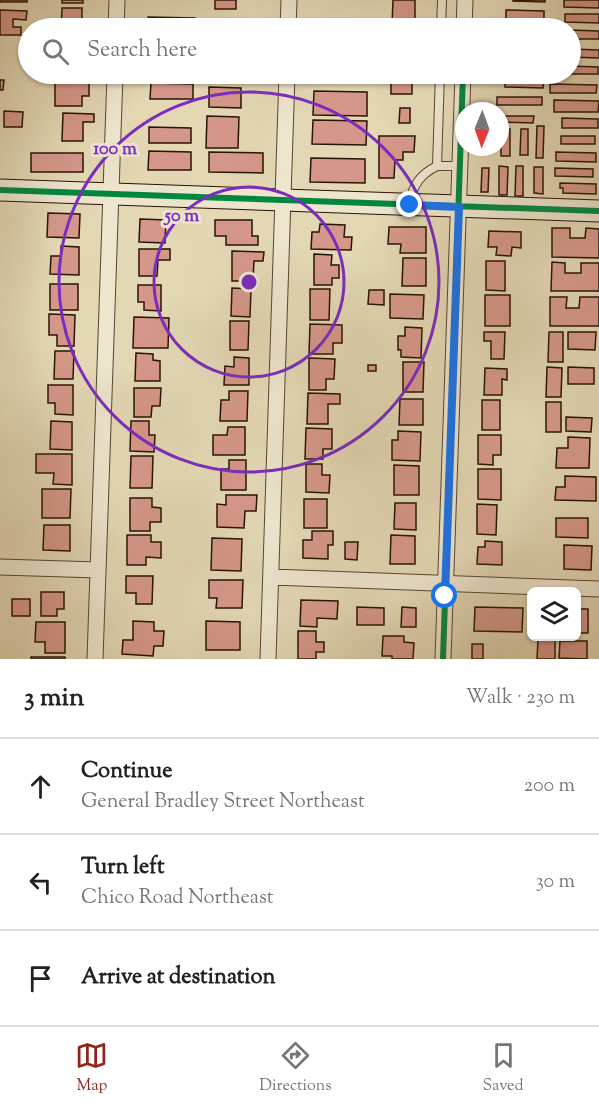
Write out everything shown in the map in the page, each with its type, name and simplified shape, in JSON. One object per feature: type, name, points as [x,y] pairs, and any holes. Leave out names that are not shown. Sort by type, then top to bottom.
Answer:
[{"type":"street","points":[[116,18],[117,0]]},
{"type":"street","points":[[288,18],[289,0]]},
{"type":"street","points":[[465,0],[465,18]]},
{"type":"street","points":[[94,659],[115,84]]},
{"type":"street","points":[[268,659],[287,84]]},
{"type":"street","points":[[443,659],[463,84]]},
{"type":"street","points":[[0,190],[599,211]]},
{"type":"street","points":[[0,567],[98,570]]},
{"type":"street","points":[[271,577],[599,589]]},
{"type":"lane","points":[[441,18],[442,0]]},
{"type":"lane","points":[[437,165],[440,84]]},
{"type":"lane","points":[[410,205],[411,195],[417,181],[429,170],[437,165],[460,166]]},
{"type":"building","points":[[0,0],[27,0],[27,2],[0,2]]},
{"type":"building","points":[[62,0],[83,0],[83,3],[62,3]]},
{"type":"building","points":[[215,0],[236,0],[236,9],[215,9]]},
{"type":"building","points":[[393,0],[415,0],[415,18],[392,18]]},
{"type":"building","points":[[545,0],[545,2],[513,1]]},
{"type":"building","points":[[564,0],[599,0],[599,8],[564,7]]},
{"type":"building","points":[[62,8],[82,8],[82,18],[62,18]]},
{"type":"building","points":[[0,10],[27,11],[26,18],[13,19],[13,27],[18,27],[18,35],[0,35]]},
{"type":"building","points":[[506,10],[544,11],[544,18],[506,18]]},
{"type":"building","points":[[565,14],[599,14],[599,23],[581,22],[581,18],[565,18]]},
{"type":"building","points":[[148,17],[195,18],[148,18]]},
{"type":"building","points":[[581,30],[599,31],[599,39],[581,39]]},
{"type":"building","points":[[581,49],[599,50],[599,58],[581,57]]},
{"type":"building","points":[[581,66],[598,67],[598,74],[581,74]]},
{"type":"building","points":[[0,80],[4,80],[3,90],[0,90]]},
{"type":"building","points":[[55,84],[89,84],[89,96],[82,96],[82,106],[55,106]]},
{"type":"building","points":[[151,84],[193,84],[193,99],[150,99]]},
{"type":"building","points":[[391,84],[412,84],[412,94],[391,94]]},
{"type":"building","points":[[505,84],[544,84],[543,88],[505,87]]},
{"type":"building","points":[[550,84],[597,85],[596,93],[550,93]]},
{"type":"building","points":[[209,87],[241,88],[241,108],[209,107]]},
{"type":"building","points":[[314,91],[367,92],[367,116],[313,115]]},
{"type":"building","points":[[497,97],[542,97],[542,105],[509,105],[509,102],[497,102]]},
{"type":"building","points":[[554,100],[599,101],[598,112],[554,112]]},
{"type":"building","points":[[400,108],[410,108],[410,123],[399,123]]},
{"type":"building","points":[[4,111],[23,112],[22,127],[4,127]]},
{"type":"building","points":[[63,113],[94,114],[94,122],[83,122],[83,141],[62,141]]},
{"type":"building","points":[[207,116],[239,117],[238,148],[206,148]]},
{"type":"building","points":[[509,116],[534,116],[533,123],[509,122]]},
{"type":"building","points":[[562,118],[598,119],[598,128],[562,128]]},
{"type":"building","points":[[313,120],[367,121],[366,145],[312,144]]},
{"type":"building","points":[[537,126],[544,126],[543,158],[536,158]]},
{"type":"building","points":[[149,127],[191,128],[191,143],[149,143]]},
{"type":"building","points":[[509,129],[510,129],[509,156]]},
{"type":"building","points":[[521,129],[528,129],[528,155],[520,155]]},
{"type":"building","points":[[379,136],[415,136],[414,152],[403,152],[403,160],[395,160],[394,178],[379,178]]},
{"type":"building","points":[[561,136],[595,136],[595,144],[561,144]]},
{"type":"building","points":[[149,151],[191,152],[191,170],[148,170]]},
{"type":"building","points":[[209,152],[263,153],[263,173],[209,172]]},
{"type":"building","points":[[556,152],[596,153],[596,162],[556,161]]},
{"type":"building","points":[[31,153],[83,153],[83,172],[31,172]]},
{"type":"building","points":[[311,158],[365,159],[365,183],[310,182]]},
{"type":"building","points":[[499,166],[508,167],[507,195],[499,195]]},
{"type":"building","points":[[516,166],[523,166],[523,196],[515,196]]},
{"type":"building","points":[[534,167],[543,167],[543,194],[534,193]]},
{"type":"building","points":[[482,168],[489,168],[488,192],[481,192]]},
{"type":"building","points":[[555,168],[593,169],[593,177],[555,176]]},
{"type":"building","points":[[560,183],[596,184],[596,194],[563,193]]},
{"type":"building","points":[[48,213],[80,214],[79,238],[47,237]]},
{"type":"building","points":[[140,219],[166,220],[165,243],[139,242]]},
{"type":"building","points":[[215,220],[252,220],[252,236],[258,236],[258,245],[226,245],[226,236],[215,236]]},
{"type":"building","points":[[320,224],[345,225],[344,237],[352,237],[351,250],[311,249],[312,232],[319,232]]},
{"type":"building","points":[[389,227],[426,227],[426,253],[400,253],[401,244],[388,244]]},
{"type":"building","points":[[552,228],[570,228],[570,238],[585,238],[586,228],[599,229],[599,258],[552,257]]},
{"type":"building","points":[[489,231],[521,232],[521,248],[512,247],[511,256],[496,255],[497,247],[488,247]]},
{"type":"building","points":[[61,246],[79,247],[79,275],[50,274],[51,256],[61,256]]},
{"type":"building","points":[[139,249],[170,249],[170,260],[158,260],[157,276],[139,276]]},
{"type":"building","points":[[232,251],[264,252],[263,261],[254,261],[253,281],[232,281]]},
{"type":"building","points":[[314,254],[332,255],[331,265],[339,265],[339,278],[332,278],[332,285],[314,285]]},
{"type":"building","points":[[403,258],[426,258],[426,286],[402,286]]},
{"type":"building","points":[[486,261],[505,261],[505,291],[486,290]]},
{"type":"building","points":[[552,262],[565,263],[565,273],[581,273],[581,263],[599,263],[599,291],[551,291]]},
{"type":"building","points":[[50,284],[78,284],[78,310],[50,310]]},
{"type":"building","points":[[138,285],[161,285],[161,311],[144,310],[144,302],[138,302]]},
{"type":"building","points":[[232,288],[251,289],[250,317],[231,316]]},
{"type":"building","points":[[310,289],[330,289],[329,320],[310,320]]},
{"type":"building","points":[[369,290],[384,290],[384,305],[368,304]]},
{"type":"building","points":[[390,294],[424,295],[423,319],[390,318]]},
{"type":"building","points":[[485,295],[510,295],[510,326],[485,326]]},
{"type":"building","points":[[550,297],[567,297],[566,308],[579,308],[580,297],[599,297],[599,326],[550,326]]},
{"type":"building","points":[[49,314],[75,315],[74,346],[57,346],[57,335],[49,335]]},
{"type":"building","points":[[134,317],[169,318],[168,348],[133,348]]},
{"type":"building","points":[[230,321],[249,321],[248,350],[230,350]]},
{"type":"building","points":[[310,324],[342,325],[342,343],[333,343],[333,354],[309,354]]},
{"type":"building","points":[[405,327],[422,328],[421,358],[401,357],[401,350],[398,350],[398,336],[405,336]]},
{"type":"building","points":[[484,332],[505,332],[504,359],[491,359],[491,341],[484,341]]},
{"type":"building","points":[[549,332],[563,332],[563,362],[548,362]]},
{"type":"building","points":[[568,332],[596,332],[595,350],[568,349]]},
{"type":"building","points":[[55,351],[74,351],[73,379],[54,379]]},
{"type":"building","points":[[136,353],[153,354],[153,360],[160,361],[160,381],[135,381]]},
{"type":"building","points":[[234,357],[249,358],[249,385],[224,385],[225,366],[234,367]]},
{"type":"building","points":[[309,358],[335,359],[334,379],[326,379],[326,390],[309,390]]},
{"type":"building","points":[[403,362],[424,362],[423,392],[403,392]]},
{"type":"building","points":[[368,365],[376,365],[376,371],[368,371]]},
{"type":"building","points":[[547,367],[562,368],[561,397],[546,397]]},
{"type":"building","points":[[568,367],[594,368],[594,384],[568,384]]},
{"type":"building","points":[[485,368],[507,369],[507,380],[502,379],[502,395],[484,395]]},
{"type":"building","points":[[48,385],[73,385],[73,415],[55,414],[55,403],[48,403]]},
{"type":"building","points":[[134,388],[161,388],[160,406],[152,406],[151,417],[134,417]]},
{"type":"building","points":[[229,391],[248,391],[247,421],[220,421],[221,400],[229,400]]},
{"type":"building","points":[[308,393],[340,394],[340,404],[328,404],[328,424],[307,424]]},
{"type":"building","points":[[400,399],[423,399],[423,425],[399,425]]},
{"type":"building","points":[[482,400],[500,400],[500,430],[482,430]]},
{"type":"building","points":[[546,402],[561,402],[561,432],[546,432]]},
{"type":"building","points":[[566,417],[592,418],[591,432],[566,431]]},
{"type":"building","points":[[51,421],[72,422],[72,450],[50,449]]},
{"type":"building","points":[[131,421],[149,421],[149,435],[155,435],[154,452],[130,451]]},
{"type":"building","points":[[228,427],[245,427],[245,455],[213,455],[213,435],[227,435]]},
{"type":"building","points":[[306,428],[332,429],[332,449],[323,449],[323,459],[305,459]]},
{"type":"building","points":[[398,431],[421,432],[420,461],[392,460],[392,440],[398,440]]},
{"type":"building","points":[[478,435],[501,435],[501,455],[493,455],[493,465],[478,464]]},
{"type":"building","points":[[568,437],[590,438],[589,468],[556,468],[557,448],[568,448]]},
{"type":"building","points":[[36,454],[72,454],[72,485],[53,484],[54,473],[36,473]]},
{"type":"building","points":[[131,456],[153,456],[152,488],[130,488]]},
{"type":"building","points":[[229,460],[246,460],[246,490],[221,490],[221,469],[229,469]]},
{"type":"building","points":[[306,464],[322,464],[322,475],[330,475],[329,493],[306,492]]},
{"type":"building","points":[[394,465],[419,466],[419,495],[394,495]]},
{"type":"building","points":[[478,469],[501,469],[501,500],[478,499]]},
{"type":"building","points":[[565,476],[596,477],[596,501],[555,500],[556,487],[565,487]]},
{"type":"building","points":[[42,489],[71,489],[70,518],[42,518]]},
{"type":"building","points":[[226,495],[257,495],[256,511],[245,511],[244,528],[217,527],[217,504],[226,505]]},
{"type":"building","points":[[130,498],[152,498],[152,507],[161,508],[161,522],[150,522],[150,531],[130,531]]},
{"type":"building","points":[[304,499],[327,499],[327,528],[304,528]]},
{"type":"building","points":[[395,503],[416,503],[416,530],[394,529]]},
{"type":"building","points":[[477,504],[497,505],[496,535],[477,534]]},
{"type":"building","points":[[556,518],[588,518],[588,538],[556,537]]},
{"type":"building","points":[[44,525],[70,525],[70,551],[43,550]]},
{"type":"building","points":[[312,531],[333,531],[333,545],[328,545],[328,559],[303,558],[303,540],[312,540]]},
{"type":"building","points":[[127,535],[151,535],[151,542],[161,542],[161,558],[146,557],[146,565],[127,565]]},
{"type":"building","points":[[391,535],[415,536],[415,564],[390,564]]},
{"type":"building","points":[[212,538],[242,539],[241,571],[211,570]]},
{"type":"building","points":[[485,541],[502,542],[502,565],[477,564],[478,547],[485,547]]},
{"type":"building","points":[[345,542],[358,542],[357,560],[345,559]]},
{"type":"building","points":[[564,545],[592,546],[591,570],[564,569]]},
{"type":"building","points":[[126,576],[153,576],[152,604],[136,604],[136,593],[126,593]]},
{"type":"building","points":[[209,580],[243,580],[242,608],[216,608],[217,598],[209,598]]},
{"type":"building","points":[[41,592],[64,592],[64,609],[57,609],[57,616],[41,616]]},
{"type":"building","points":[[12,599],[30,599],[30,616],[12,616]]},
{"type":"building","points":[[301,600],[338,601],[337,619],[317,618],[317,627],[300,626]]},
{"type":"building","points":[[357,607],[384,608],[384,625],[357,625]]},
{"type":"building","points":[[402,607],[416,608],[416,627],[401,627]]},
{"type":"building","points":[[475,607],[523,608],[522,632],[474,631]]},
{"type":"building","points":[[581,609],[588,609],[588,633],[581,633]]},
{"type":"building","points":[[133,621],[154,622],[154,631],[164,631],[163,646],[154,646],[153,656],[122,654],[123,640],[133,640]]},
{"type":"building","points":[[206,621],[240,622],[240,650],[206,650]]},
{"type":"building","points":[[36,622],[65,622],[65,653],[45,653],[45,642],[35,642]]},
{"type":"building","points":[[298,631],[316,631],[316,642],[324,642],[324,652],[316,652],[316,659],[298,659]]},
{"type":"building","points":[[383,636],[404,636],[404,642],[414,643],[413,659],[392,659],[392,656],[382,656]]},
{"type":"building","points":[[538,641],[555,641],[555,659],[537,659]]},
{"type":"building","points":[[560,641],[587,641],[587,659],[559,658]]},
{"type":"building","points":[[472,644],[483,644],[483,659],[472,659]]},
{"type":"building","points":[[31,657],[65,657],[65,659],[31,659]]},
{"type":"cycle path","points":[[443,659],[463,84]]},
{"type":"cycle path","points":[[0,190],[599,211]]},
{"type":"route","points":[[410,205],[459,207],[445,596]]}]
